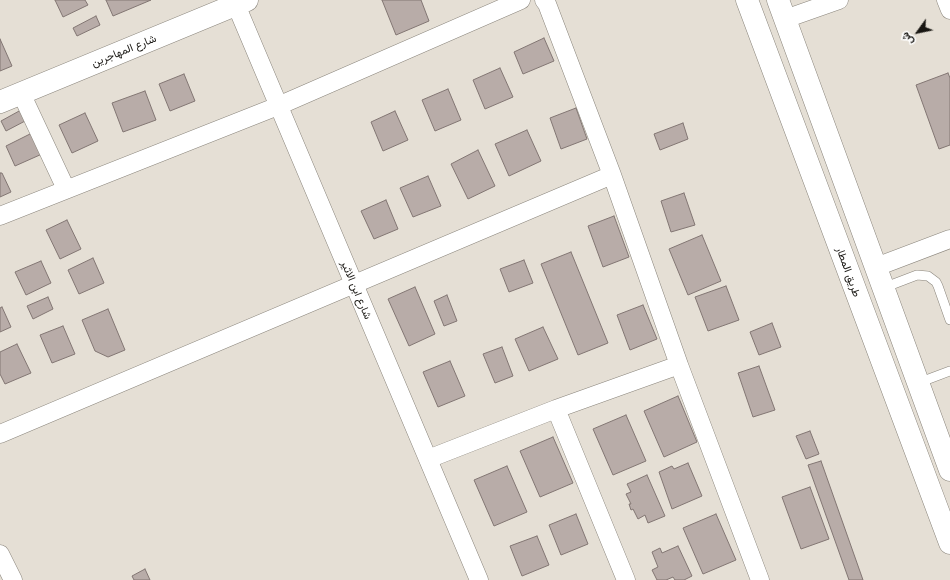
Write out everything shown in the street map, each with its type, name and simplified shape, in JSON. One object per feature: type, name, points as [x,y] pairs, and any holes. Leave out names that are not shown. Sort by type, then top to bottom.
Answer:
[{"type":"main road","name":"طريق المطار","points":[[747,0],[950,543]]},
{"type":"main road","name":"شارع المهاجرين","points":[[0,102],[239,2]]},
{"type":"main road","points":[[782,10],[950,470]]},
{"type":"street","points":[[0,216],[278,106],[521,0]]},
{"type":"street","points":[[544,0],[550,11],[612,175],[680,365],[760,580]]},
{"type":"street","points":[[782,10],[838,0]]},
{"type":"street","points":[[946,0],[950,10]]},
{"type":"street","name":"شارع ابن الاثير","points":[[239,2],[278,106],[479,580]]},
{"type":"street","points":[[21,93],[66,189]]},
{"type":"street","points":[[0,434],[612,175]]},
{"type":"street","points":[[876,267],[950,239]]},
{"type":"street","points":[[428,459],[556,409],[680,365]]},
{"type":"street","points":[[556,409],[626,580]]},
{"type":"street","points":[[0,554],[13,580]]},
{"type":"lane","points":[[883,288],[917,275],[928,276],[938,286],[950,320]]},
{"type":"lane","points":[[918,383],[950,371]]},
{"type":"building","points":[[55,0],[85,0],[88,5],[63,17]]},
{"type":"building","points":[[106,0],[151,0],[113,16]]},
{"type":"building","points":[[382,0],[421,0],[429,21],[396,35]]},
{"type":"building","points":[[96,16],[100,25],[77,36],[73,28]]},
{"type":"building","points":[[544,38],[554,61],[523,74],[514,52]]},
{"type":"building","points":[[0,39],[12,66],[0,71]]},
{"type":"building","points":[[500,68],[513,97],[485,109],[473,80]]},
{"type":"building","points":[[948,73],[950,78],[950,145],[939,149],[916,85]]},
{"type":"building","points":[[184,74],[195,101],[170,111],[159,84]]},
{"type":"building","points":[[448,89],[461,120],[435,131],[422,100]]},
{"type":"building","points":[[145,91],[156,120],[123,132],[112,103]]},
{"type":"building","points":[[576,108],[587,139],[561,149],[550,118]]},
{"type":"building","points":[[21,110],[27,120],[6,131],[1,121]]},
{"type":"building","points":[[395,111],[408,140],[383,151],[371,122]]},
{"type":"building","points":[[85,113],[98,141],[72,153],[59,125]]},
{"type":"building","points":[[683,123],[688,139],[660,150],[654,134]]},
{"type":"building","points":[[527,130],[541,161],[509,176],[495,144]]},
{"type":"building","points":[[32,133],[42,154],[15,166],[6,146]]},
{"type":"building","points":[[478,150],[495,186],[468,199],[451,164]]},
{"type":"building","points":[[0,173],[2,173],[11,192],[0,197]]},
{"type":"building","points":[[428,176],[441,206],[413,217],[400,188]]},
{"type":"building","points":[[684,193],[695,225],[671,232],[661,201]]},
{"type":"building","points":[[386,200],[398,229],[374,239],[361,211]]},
{"type":"building","points":[[614,216],[629,257],[603,267],[588,226]]},
{"type":"building","points":[[67,220],[81,249],[60,259],[46,230]]},
{"type":"building","points":[[702,235],[721,281],[688,295],[669,249]]},
{"type":"building","points":[[571,252],[608,343],[578,355],[541,264]]},
{"type":"building","points":[[93,258],[104,283],[79,294],[68,270]]},
{"type":"building","points":[[524,260],[533,283],[509,292],[500,269]]},
{"type":"building","points":[[41,261],[51,283],[26,295],[15,272]]},
{"type":"building","points":[[726,286],[739,320],[708,331],[695,297]]},
{"type":"building","points":[[415,287],[435,334],[409,346],[388,299]]},
{"type":"building","points":[[447,295],[457,321],[444,326],[434,301]]},
{"type":"building","points":[[48,297],[53,309],[33,319],[27,306]]},
{"type":"building","points":[[643,305],[657,339],[630,350],[617,315]]},
{"type":"building","points":[[2,307],[11,327],[0,332],[0,308]]},
{"type":"building","points":[[108,309],[125,350],[108,357],[95,351],[82,320]]},
{"type":"building","points":[[772,323],[781,347],[759,355],[750,332]]},
{"type":"building","points":[[63,326],[75,354],[52,363],[40,335]]},
{"type":"building","points":[[543,327],[558,359],[529,371],[515,339]]},
{"type":"building","points":[[17,344],[31,373],[5,384],[0,374],[0,352]]},
{"type":"building","points":[[502,347],[513,376],[495,383],[483,354]]},
{"type":"building","points":[[450,361],[465,396],[438,407],[423,372]]},
{"type":"building","points":[[759,366],[775,410],[753,417],[738,373]]},
{"type":"building","points":[[678,396],[697,442],[664,457],[644,411]]},
{"type":"building","points":[[626,415],[646,461],[613,475],[593,429]]},
{"type":"building","points":[[810,431],[819,454],[806,459],[796,436]]},
{"type":"building","points":[[553,437],[573,483],[540,497],[520,451]]},
{"type":"building","points":[[821,461],[863,580],[849,580],[808,465]]},
{"type":"building","points":[[688,463],[702,496],[672,509],[659,472],[672,466],[674,469]]},
{"type":"building","points":[[507,466],[527,512],[494,526],[474,480]]},
{"type":"building","points":[[647,475],[665,516],[648,523],[645,515],[638,519],[633,509],[631,510],[629,504],[631,504],[626,494],[631,492],[627,484]]},
{"type":"building","points":[[810,487],[829,539],[801,549],[782,497]]},
{"type":"building","points":[[576,514],[588,544],[561,555],[549,525]]},
{"type":"building","points":[[716,514],[736,560],[703,574],[683,528]]},
{"type":"building","points":[[537,536],[549,565],[522,576],[510,546]]},
{"type":"building","points":[[678,546],[692,576],[684,580],[675,580],[673,577],[666,580],[657,580],[652,570],[658,567],[652,552],[660,548],[662,553]]},
{"type":"building","points":[[145,569],[150,580],[134,580],[132,576]]}]
